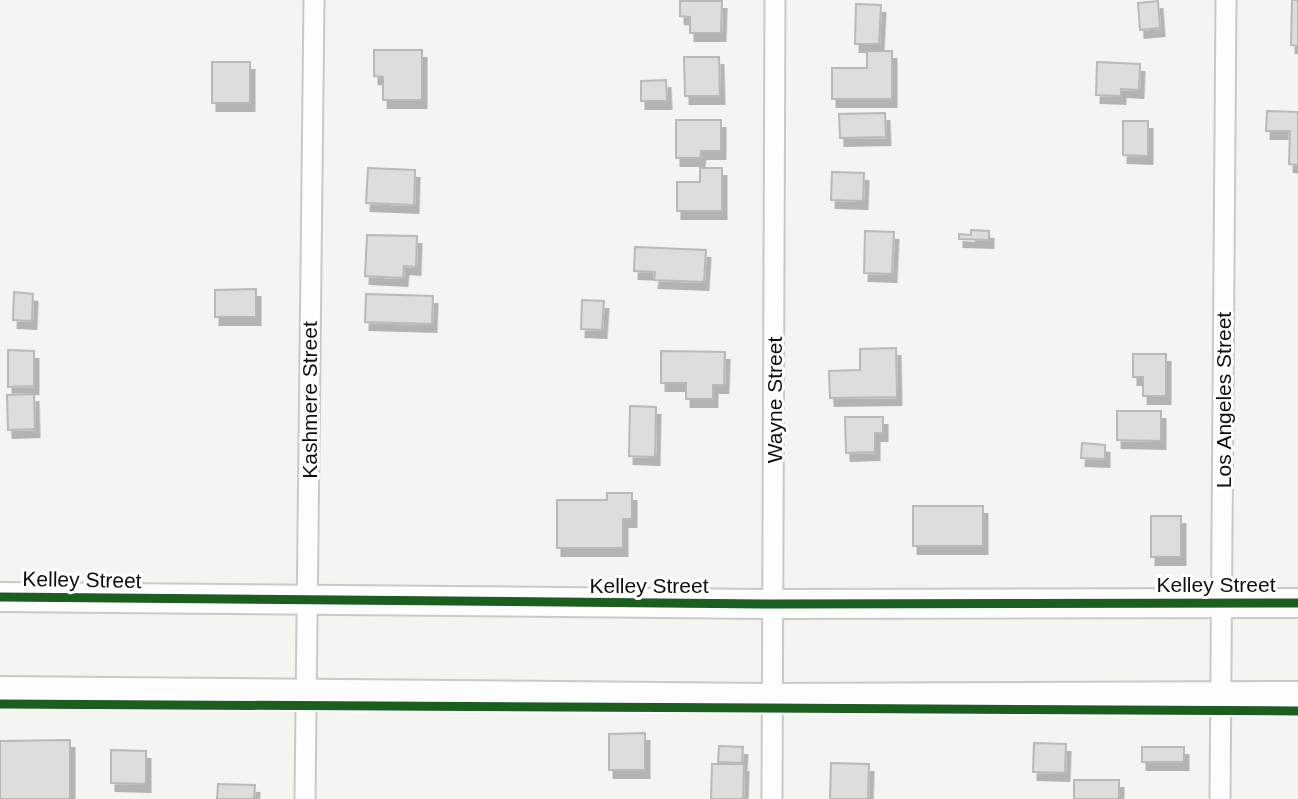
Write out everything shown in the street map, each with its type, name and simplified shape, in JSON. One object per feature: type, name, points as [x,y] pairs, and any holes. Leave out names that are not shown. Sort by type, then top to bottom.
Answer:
[{"type":"main road","name":"Kelley Street","points":[[0,597],[774,604],[1298,603]]},
{"type":"main road","points":[[0,691],[773,698],[1298,696]]},
{"type":"street","name":"Kashmere Street","points":[[305,799],[314,0]]},
{"type":"street","name":"Wayne Street","points":[[772,799],[775,0]]},
{"type":"street","name":"Los Angeles Street","points":[[1220,799],[1226,0]]},
{"type":"building","points":[[1292,0],[1298,0],[1298,46],[1291,45]]},
{"type":"building","points":[[680,1],[722,1],[721,33],[690,33],[690,17],[680,16]]},
{"type":"building","points":[[1158,1],[1160,28],[1140,30],[1138,3]]},
{"type":"building","points":[[856,4],[881,5],[879,44],[855,44]]},
{"type":"building","points":[[374,50],[422,50],[422,100],[383,100],[383,77],[374,76]]},
{"type":"building","points":[[867,51],[892,51],[892,99],[832,99],[832,68],[867,68]]},
{"type":"building","points":[[684,57],[719,57],[720,96],[685,96]]},
{"type":"building","points":[[212,62],[250,62],[250,103],[212,103]]},
{"type":"building","points":[[1097,62],[1140,64],[1139,90],[1121,89],[1121,96],[1096,95]]},
{"type":"building","points":[[666,80],[667,101],[641,101],[641,81]]},
{"type":"building","points":[[1267,111],[1298,112],[1298,165],[1289,164],[1290,131],[1266,131]]},
{"type":"building","points":[[885,113],[886,137],[840,138],[839,114]]},
{"type":"building","points":[[676,120],[721,120],[721,151],[701,151],[700,158],[676,158]]},
{"type":"building","points":[[1123,121],[1148,121],[1148,156],[1123,155]]},
{"type":"building","points":[[368,168],[415,170],[414,205],[366,203]]},
{"type":"building","points":[[700,168],[722,168],[722,211],[677,211],[677,182],[700,182]]},
{"type":"building","points":[[832,172],[864,173],[863,201],[831,200]]},
{"type":"building","points":[[971,230],[989,231],[989,240],[959,239],[959,234],[971,235]]},
{"type":"building","points":[[865,231],[894,232],[892,274],[864,273]]},
{"type":"building","points":[[367,235],[417,236],[416,267],[404,266],[403,278],[365,276]]},
{"type":"building","points":[[635,247],[706,250],[704,282],[654,280],[655,272],[634,271]]},
{"type":"building","points":[[256,289],[256,317],[215,317],[215,290]]},
{"type":"building","points":[[14,292],[33,294],[32,321],[13,320]]},
{"type":"building","points":[[366,294],[433,296],[432,324],[365,322]]},
{"type":"building","points":[[582,300],[604,301],[602,330],[581,329]]},
{"type":"building","points":[[896,348],[897,397],[830,398],[829,371],[860,370],[860,349]]},
{"type":"building","points":[[8,350],[34,351],[34,386],[8,387]]},
{"type":"building","points":[[661,351],[725,352],[724,385],[713,385],[713,399],[686,399],[686,383],[661,383]]},
{"type":"building","points":[[1133,354],[1166,354],[1166,396],[1143,396],[1143,377],[1133,377]]},
{"type":"building","points":[[34,394],[35,429],[8,430],[7,395]]},
{"type":"building","points":[[630,406],[656,407],[655,457],[629,456]]},
{"type":"building","points":[[1117,411],[1161,411],[1161,441],[1117,440]]},
{"type":"building","points":[[845,417],[883,417],[883,433],[875,433],[875,452],[846,453]]},
{"type":"building","points":[[1082,443],[1105,445],[1105,459],[1081,458]]},
{"type":"building","points":[[607,493],[632,493],[632,519],[623,519],[623,548],[557,548],[557,500],[607,500]]},
{"type":"building","points":[[913,506],[983,506],[983,546],[913,546]]},
{"type":"building","points":[[1151,516],[1181,516],[1181,557],[1151,557]]},
{"type":"building","points":[[645,733],[645,770],[609,770],[609,734]]},
{"type":"building","points":[[70,740],[70,799],[0,799],[0,741]]},
{"type":"building","points":[[1034,743],[1066,744],[1065,773],[1033,772]]},
{"type":"building","points":[[719,746],[743,747],[742,763],[718,762]]},
{"type":"building","points":[[1142,747],[1184,747],[1184,762],[1142,762]]},
{"type":"building","points":[[111,750],[146,751],[146,784],[111,783]]},
{"type":"building","points":[[831,763],[869,764],[868,799],[830,799]]},
{"type":"building","points":[[712,764],[744,764],[743,799],[711,799]]},
{"type":"building","points":[[1074,780],[1119,780],[1119,799],[1074,799]]},
{"type":"building","points":[[218,784],[255,785],[254,799],[217,799]]},
{"type":"cycle path","points":[[0,597],[774,604],[1298,603]]},
{"type":"cycle path","points":[[0,704],[1298,711]]}]
